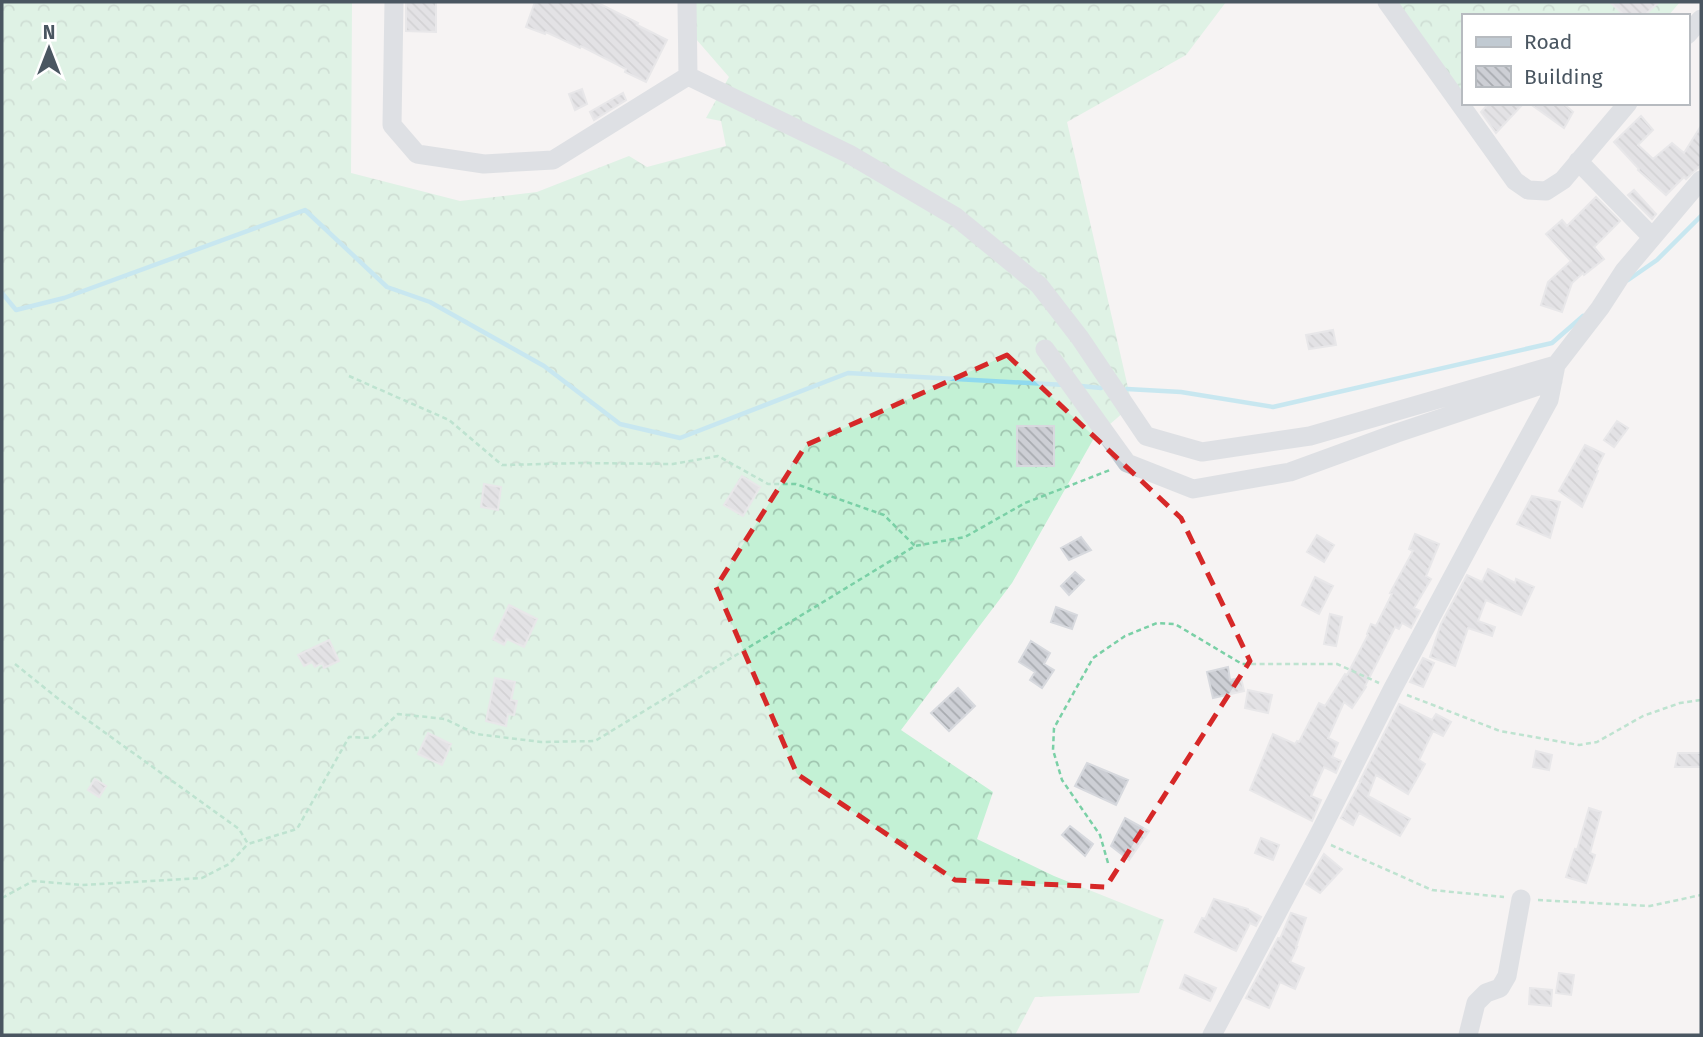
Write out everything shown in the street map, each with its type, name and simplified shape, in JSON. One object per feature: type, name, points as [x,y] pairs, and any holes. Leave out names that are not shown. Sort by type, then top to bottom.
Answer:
[{"type":"street","points":[[394,2],[391,125],[417,155],[484,164],[553,160],[688,76]]},
{"type":"street","points":[[687,2],[688,76]]},
{"type":"street","points":[[1387,2],[1515,181],[1528,190],[1546,191],[1563,180],[1626,105]]},
{"type":"street","points":[[1689,33],[1701,19]]},
{"type":"street","points":[[688,76],[849,155],[956,217],[1039,285],[1080,338],[1146,436],[1202,452],[1310,436],[1555,373]]},
{"type":"street","points":[[1578,161],[1652,237]]},
{"type":"street","points":[[1212,1035],[1392,690],[1549,400],[1555,373],[1625,271],[1701,180]]},
{"type":"street","points":[[1045,349],[1126,463],[1193,489],[1290,472],[1555,373]]},
{"type":"street","points":[[1468,1035],[1476,1003],[1486,993],[1500,988],[1507,976],[1521,899]]},
{"type":"path","points":[[349,376],[449,420],[502,465],[673,464],[719,456],[768,484],[796,484],[884,515],[915,546]]},
{"type":"path","points":[[2,898],[33,881],[82,885],[202,878],[229,864],[248,844],[297,830],[349,737],[372,738],[398,714],[445,719],[476,734],[541,741],[595,741],[915,546],[965,537],[1025,503],[1126,463]]},
{"type":"path","points":[[1108,863],[1100,835],[1062,780],[1053,750],[1054,728],[1093,658],[1125,636],[1157,624],[1175,624],[1242,664],[1337,664],[1392,690],[1500,731],[1579,745],[1597,742],[1643,716],[1701,700]]},
{"type":"path","points":[[15,664],[61,701],[239,830],[248,844]]},
{"type":"path","points":[[1317,838],[1432,890],[1521,899],[1650,906],[1701,895]]},
{"type":"highlighted area","points":[[1007,355],[1181,518],[1250,661],[1106,887],[955,880],[797,774],[716,587],[806,445]]},
{"type":"green space","points":[[2,2],[352,2],[351,173],[460,201],[537,192],[629,156],[647,167],[726,146],[721,121],[706,118],[729,77],[696,39],[696,2],[1226,2],[1186,55],[1067,122],[1132,405],[1094,438],[1012,583],[901,730],[993,792],[977,839],[1054,876],[1164,920],[1139,993],[1035,997],[1015,1035],[2,1035]]},
{"type":"green space","points":[[1379,2],[1680,2],[1670,14],[1462,14],[1462,102]]},
{"type":"building","points":[[406,2],[436,2],[436,32],[406,31]]},
{"type":"building","points":[[535,2],[596,2],[667,40],[646,82],[581,46],[580,48],[546,32],[545,34],[526,27]]},
{"type":"building","points":[[1610,2],[1659,2],[1646,14],[1623,14]]},
{"type":"building","points":[[582,89],[587,104],[575,110],[569,94]]},
{"type":"building","points":[[623,93],[626,100],[594,120],[590,112]]},
{"type":"building","points":[[1487,105],[1522,105],[1496,133],[1481,112]]},
{"type":"building","points":[[1532,105],[1565,105],[1573,112],[1564,128]]},
{"type":"building","points":[[1641,116],[1653,130],[1638,145],[1653,159],[1672,143],[1684,153],[1701,126],[1701,165],[1666,195],[1638,170],[1614,142]]},
{"type":"building","points":[[1634,190],[1656,214],[1652,219],[1628,195]]},
{"type":"building","points":[[1596,197],[1620,221],[1594,247],[1604,259],[1572,283],[1562,312],[1541,305],[1548,282],[1571,261],[1546,234],[1562,220],[1567,226]]},
{"type":"building","points":[[1333,330],[1336,345],[1309,349],[1306,335]]},
{"type":"building","points":[[1617,421],[1628,428],[1614,447],[1604,440]]},
{"type":"building","points":[[1017,426],[1054,426],[1054,466],[1017,466]]},
{"type":"building","points":[[1585,445],[1604,454],[1582,507],[1559,491]]},
{"type":"building","points":[[742,476],[760,487],[743,516],[724,505]]},
{"type":"building","points":[[484,484],[501,487],[498,510],[481,507]]},
{"type":"building","points":[[1532,496],[1560,502],[1550,538],[1517,524]]},
{"type":"building","points":[[1415,534],[1439,544],[1426,576],[1431,579],[1414,608],[1420,611],[1411,628],[1402,623],[1399,629],[1395,627],[1366,687],[1352,708],[1344,702],[1328,738],[1338,743],[1332,757],[1341,761],[1336,773],[1324,767],[1311,796],[1321,800],[1312,821],[1250,790],[1273,734],[1295,744],[1299,742],[1319,703],[1325,706],[1345,674],[1347,675],[1371,624],[1376,626],[1413,551],[1409,549]]},
{"type":"building","points":[[1317,535],[1334,545],[1324,562],[1307,552]]},
{"type":"building","points":[[1081,537],[1091,550],[1069,560],[1061,548]]},
{"type":"building","points":[[1488,569],[1515,583],[1516,579],[1534,587],[1521,615],[1486,600],[1478,621],[1495,627],[1492,636],[1468,628],[1455,666],[1430,657],[1441,624],[1467,575],[1482,582]]},
{"type":"building","points":[[1075,572],[1084,580],[1069,595],[1061,586]]},
{"type":"building","points":[[1315,577],[1333,586],[1319,614],[1302,605]]},
{"type":"building","points":[[509,605],[537,619],[524,647],[507,639],[504,645],[493,639]]},
{"type":"building","points":[[1056,607],[1077,615],[1072,629],[1051,622]]},
{"type":"building","points":[[1330,614],[1342,617],[1336,646],[1324,644]]},
{"type":"building","points":[[329,640],[339,661],[324,668],[322,663],[315,667],[312,662],[304,666],[298,655]]},
{"type":"building","points":[[1031,641],[1050,653],[1044,664],[1054,670],[1042,688],[1030,680],[1035,672],[1019,662]]},
{"type":"building","points":[[1423,658],[1434,663],[1423,687],[1410,682]]},
{"type":"building","points":[[1228,667],[1230,680],[1241,678],[1244,691],[1213,698],[1207,672]]},
{"type":"building","points":[[495,678],[515,682],[511,700],[517,701],[514,715],[508,714],[506,726],[486,721]]},
{"type":"building","points":[[958,688],[975,706],[949,731],[931,713]]},
{"type":"building","points":[[1248,690],[1272,695],[1268,713],[1245,708]]},
{"type":"building","points":[[1399,704],[1432,720],[1436,714],[1451,722],[1443,736],[1433,731],[1419,760],[1425,764],[1408,794],[1376,775],[1368,796],[1410,819],[1400,836],[1359,813],[1353,825],[1341,818]]},
{"type":"building","points":[[428,733],[451,744],[442,765],[418,754]]},
{"type":"building","points":[[1536,751],[1552,755],[1549,770],[1533,767]]},
{"type":"building","points":[[1678,753],[1701,753],[1701,767],[1675,767]]},
{"type":"building","points":[[1087,763],[1128,780],[1116,805],[1075,786]]},
{"type":"building","points":[[95,779],[106,786],[99,797],[88,790]]},
{"type":"building","points":[[1589,808],[1601,812],[1590,853],[1595,855],[1586,883],[1566,877]]},
{"type":"building","points":[[1125,818],[1149,831],[1129,860],[1111,846]]},
{"type":"building","points":[[1070,826],[1093,844],[1085,856],[1062,835]]},
{"type":"building","points":[[1261,838],[1279,845],[1273,860],[1255,853]]},
{"type":"building","points":[[1324,854],[1342,869],[1320,893],[1306,884]]},
{"type":"building","points":[[1214,899],[1248,909],[1261,917],[1256,926],[1250,923],[1236,951],[1195,932],[1202,918],[1205,919]]},
{"type":"building","points":[[1291,913],[1306,918],[1290,962],[1304,968],[1295,989],[1280,982],[1269,1008],[1246,998],[1278,938],[1280,939]]},
{"type":"building","points":[[1559,973],[1574,975],[1571,995],[1556,993]]},
{"type":"building","points":[[1185,975],[1216,988],[1210,1001],[1180,988]]},
{"type":"building","points":[[1530,988],[1552,990],[1551,1006],[1529,1004]]},
{"type":"waterway","points":[[2,293],[16,310],[64,298],[305,210],[387,287],[430,302],[544,366],[620,424],[680,438],[848,373],[1065,385]]},
{"type":"waterway","points":[[1628,280],[1657,260],[1701,216]]},
{"type":"waterway","points":[[1127,389],[1181,392],[1273,407],[1552,343],[1583,316]]},
{"type":"waterway","points":[[1081,386],[1101,388]]}]
